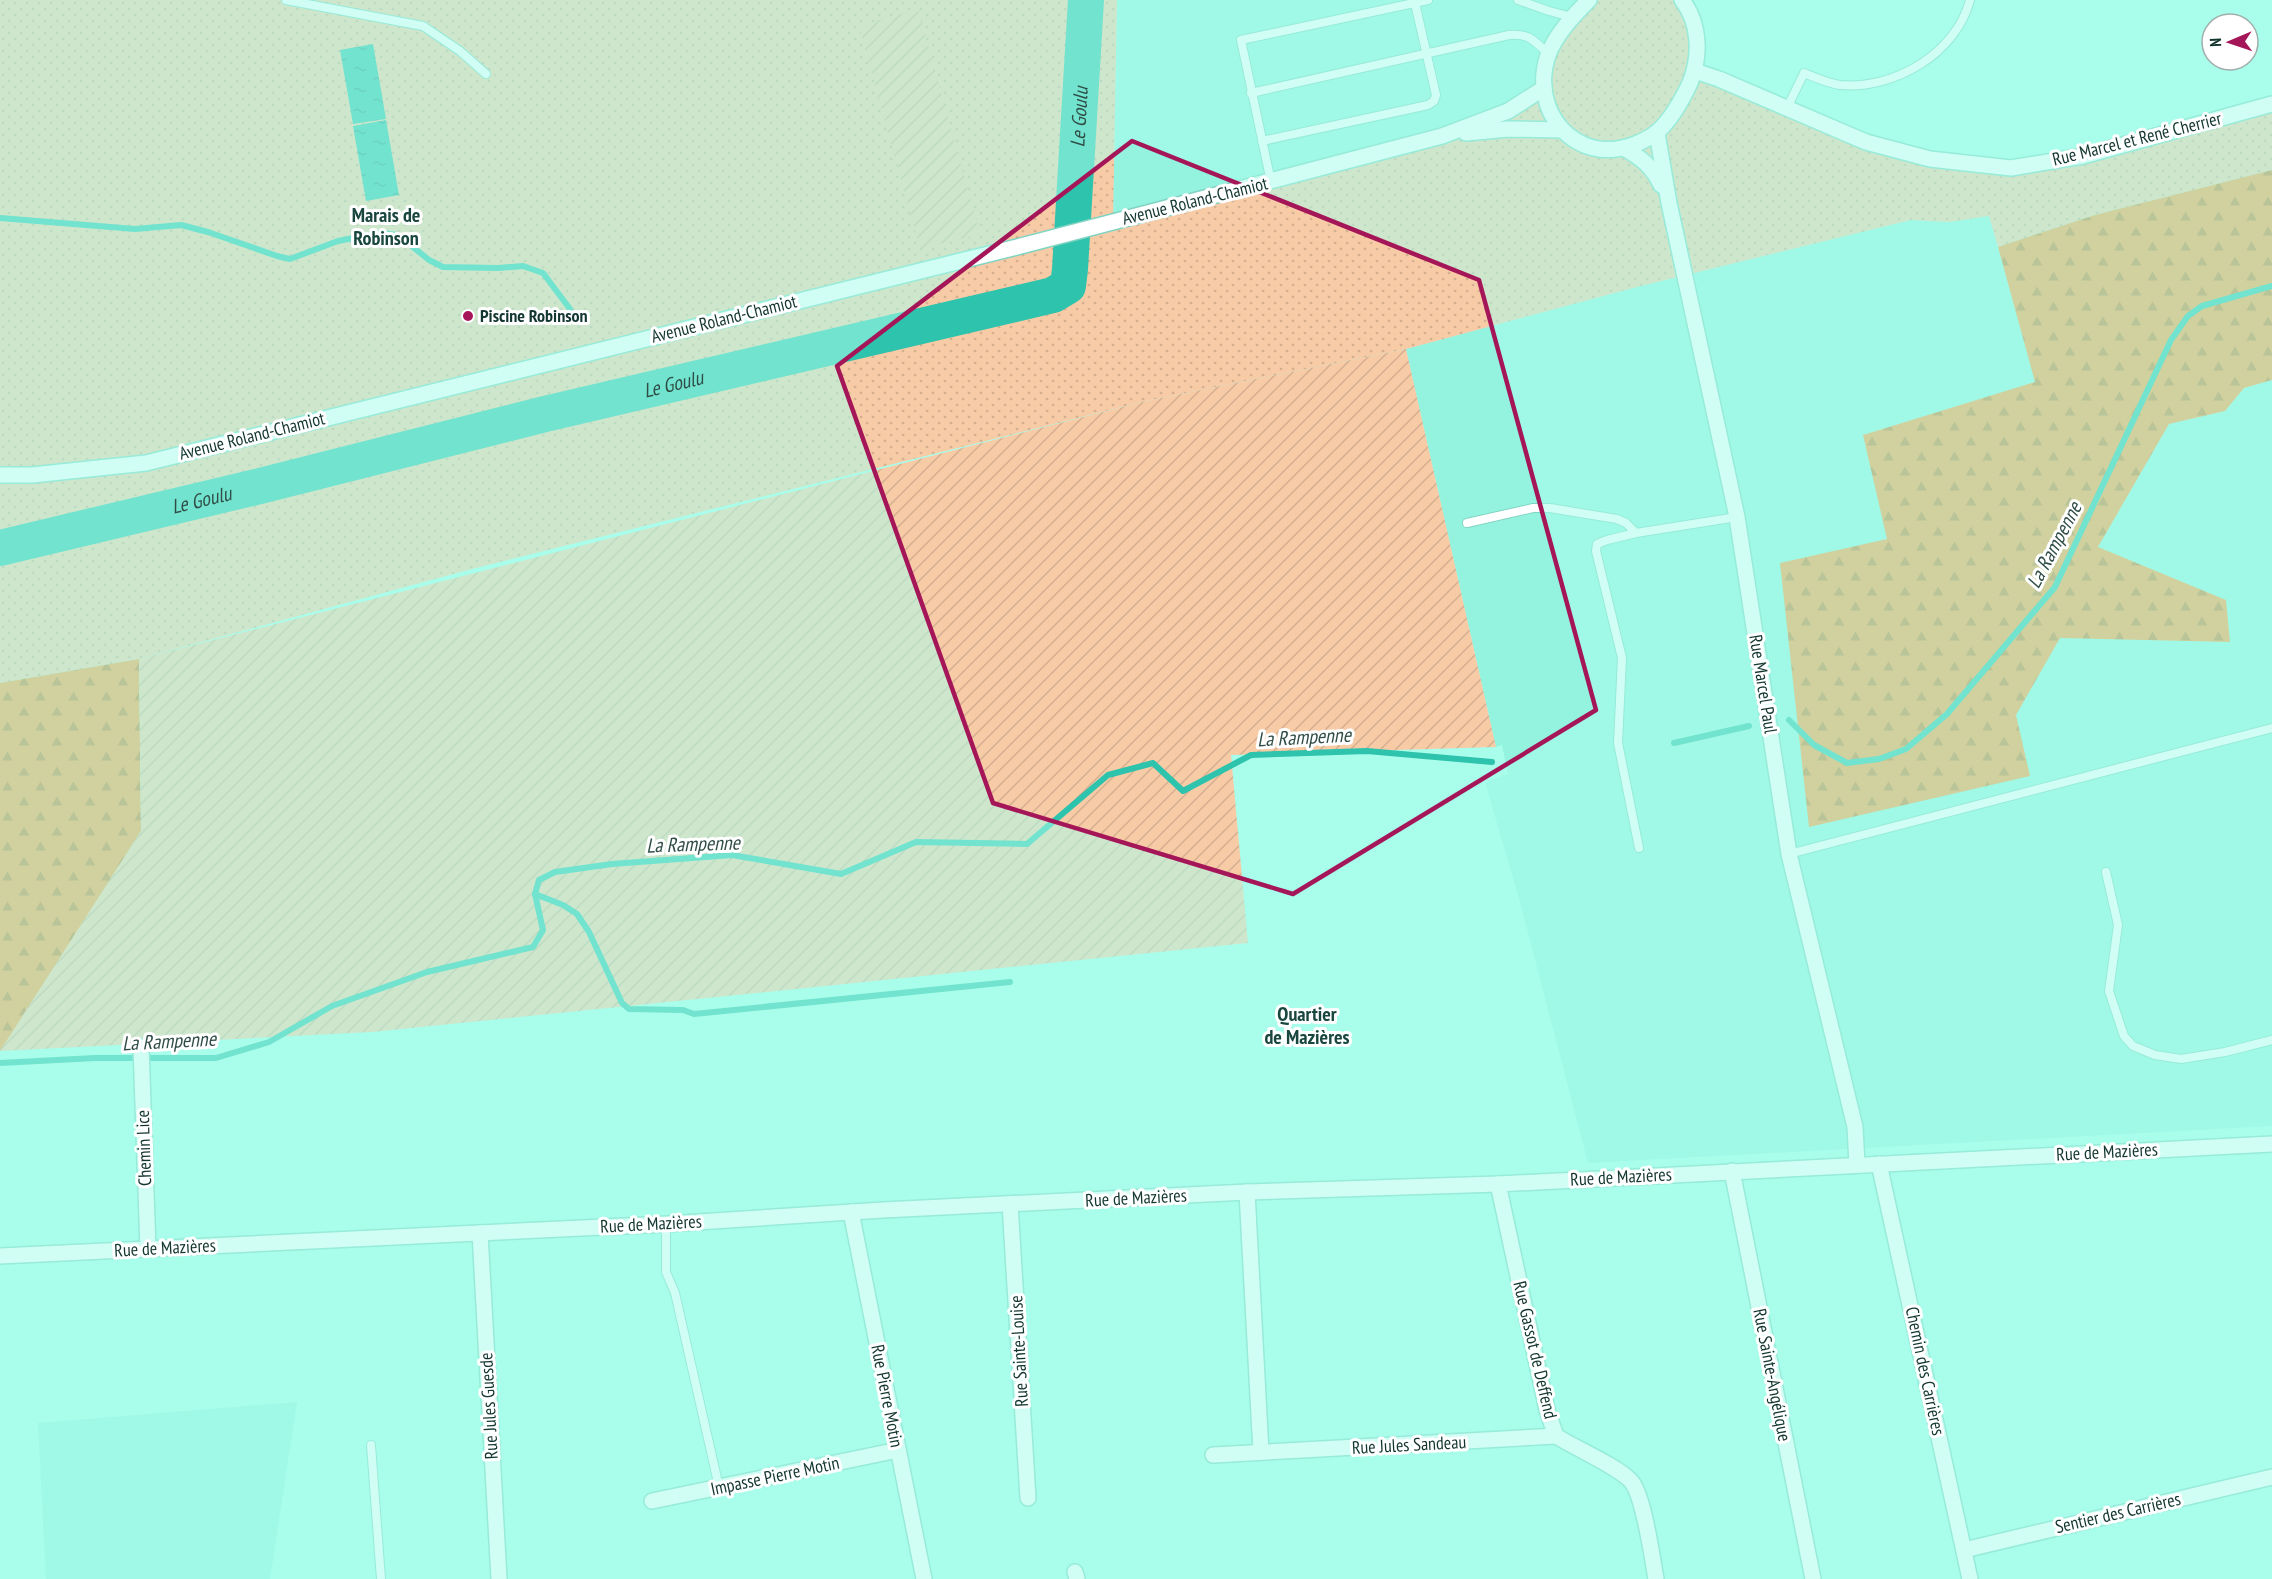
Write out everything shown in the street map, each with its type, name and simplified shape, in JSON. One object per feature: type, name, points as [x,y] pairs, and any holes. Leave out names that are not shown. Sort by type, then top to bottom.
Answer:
[{"type":"street","points":[[1589,0],[1572,16],[1548,54],[1544,88],[1550,113],[1562,130],[1576,141],[1591,147],[1609,149],[1624,148],[1657,133],[1675,111],[1695,71],[1698,48],[1695,29],[1688,8],[1682,0]]},
{"type":"street","name":"Rue Marcel et René Cherrier","points":[[1695,71],[1719,79],[1866,142],[1930,159],[2010,168],[2082,156],[2272,104]]},
{"type":"street","name":"Avenue Roland-Chamiot","points":[[0,475],[32,475],[146,463],[1056,237],[1442,136],[1508,111],[1544,88]]},
{"type":"street","name":"Avenue Roland-Chamiot","points":[[1442,136],[1508,129],[1562,130]]},
{"type":"street","name":"Rue Marcel Paul","points":[[1657,133],[1669,203],[1737,517],[1789,854],[1855,1127],[1857,1165]]},
{"type":"street","name":"Rue Marcel Paul","points":[[1624,148],[1642,159],[1656,173],[1669,203]]},
{"type":"street","name":"Chemin Lice","points":[[141,1047],[140,1071],[148,1249]]},
{"type":"street","name":"Rue de Mazières","points":[[0,1256],[666,1224],[850,1212],[1247,1192],[1498,1184],[2272,1144]]},
{"type":"street","name":"Chemin des Carrières","points":[[1879,1164],[1970,1579]]},
{"type":"street","name":"Rue Sainte-Angélique","points":[[1732,1171],[1813,1579]]},
{"type":"street","name":"Rue Gassot de Deffend","points":[[1498,1184],[1547,1410],[1556,1436],[1619,1472],[1632,1482],[1639,1497],[1656,1579]]},
{"type":"street","points":[[1247,1192],[1262,1452]]},
{"type":"street","name":"Rue Sainte-Louise","points":[[1010,1204],[1028,1498]]},
{"type":"street","name":"Rue Pierre Motin","points":[[850,1212],[924,1579]]},
{"type":"street","name":"Rue Jules Guesde","points":[[480,1233],[499,1579]]},
{"type":"street","name":"Rue Jules Sandeau","points":[[1213,1455],[1556,1436]]},
{"type":"street","name":"Impasse Pierre Motin","points":[[652,1501],[898,1450]]},
{"type":"street","name":"Sentier des Carrières","points":[[1964,1550],[2272,1477]]},
{"type":"lane","points":[[285,0],[423,26],[460,51],[486,74]]},
{"type":"lane","points":[[1271,182],[1241,40],[1427,0]]},
{"type":"lane","points":[[1518,0],[1572,16]]},
{"type":"lane","points":[[1787,108],[1804,73],[1841,85],[1861,84],[1904,74],[1940,50],[1964,17],[1970,0]]},
{"type":"lane","points":[[1262,141],[1428,105],[1434,101],[1436,95],[1416,3]]},
{"type":"lane","points":[[1251,93],[1522,33],[1533,39],[1548,54]]},
{"type":"lane","points":[[1467,522],[1533,508],[1550,508],[1617,519],[1626,523],[1636,533]]},
{"type":"lane","points":[[1639,848],[1618,743],[1622,658],[1596,551],[1597,544],[1636,533],[1737,517]]},
{"type":"lane","points":[[1789,854],[2272,728]]},
{"type":"lane","points":[[2106,872],[2118,925],[2109,991],[2124,1036],[2133,1046],[2155,1055],[2181,1059],[2225,1052],[2272,1040]]},
{"type":"lane","points":[[666,1224],[666,1272],[675,1293],[719,1487]]},
{"type":"lane","points":[[371,1445],[381,1579]]},
{"type":"highlighted area","points":[[1132,141],[1479,280],[1596,710],[1293,894],[993,803],[837,366]]},
{"type":"shaded area","points":[[0,0],[1117,0],[1113,222],[1442,136],[1544,88],[1548,54],[1589,0],[1682,0],[1688,8],[1695,71],[1866,142],[2011,168],[2272,104],[2272,170],[2095,215],[1998,247],[1989,216],[1949,222],[1911,220],[1637,287],[1406,349],[1146,401],[472,569],[139,659],[0,683]]},
{"type":"shaded area","points":[[1117,0],[1589,0],[1544,88],[1508,111],[1113,222]]},
{"type":"shaded area","points":[[918,9],[980,234],[920,249],[859,26]]},
{"type":"shaded area","points":[[1989,216],[2036,382],[1863,435],[2016,715],[2060,638],[2230,642],[2226,600],[2098,547],[2169,424],[2225,411],[2244,388],[2272,380],[2272,1126],[1588,1163],[1520,902],[1485,782],[1508,774],[1502,745],[1496,747],[1406,349],[1637,287],[1911,220],[1949,222]]},
{"type":"shaded area","points":[[1406,349],[1496,747],[1231,755],[1248,943],[372,1032],[0,1051],[141,831],[139,659],[1146,401]]},
{"type":"shaded area","points":[[297,1402],[270,1579],[46,1579],[38,1423]]},
{"type":"green space","points":[[2272,170],[2272,380],[2244,388],[2225,411],[2169,424],[2098,547],[2226,600],[2230,642],[2060,638],[2016,715],[2030,776],[1809,827],[1780,563],[1887,539],[1863,435],[2035,382],[1998,247],[2095,215]]},
{"type":"green space","points":[[139,659],[141,831],[27,1013],[0,1051],[0,683]]},
{"type":"water","points":[[373,44],[386,119],[353,124],[340,50]]},
{"type":"water","points":[[386,120],[399,195],[366,201],[353,126]]},
{"type":"waterway","name":"Le Goulu","points":[[0,548],[264,485],[545,414],[1053,295],[1068,286],[1070,269],[1086,0]]},
{"type":"waterway","points":[[0,218],[135,229],[181,225],[290,259],[338,241],[379,233],[398,235],[429,260],[443,267],[523,266],[543,273],[570,309]]},
{"type":"waterway","name":"La Rampenne","points":[[1789,720],[1814,745],[1847,763],[1879,759],[1906,749],[1947,714],[2055,587],[2171,340],[2188,316],[2202,306],[2272,286]]},
{"type":"waterway","name":"La Rampenne","points":[[1674,743],[1749,726]]},
{"type":"waterway","name":"La Rampenne","points":[[0,1063],[95,1058],[216,1058],[269,1042],[332,1006],[427,972],[533,947],[543,930],[535,894],[539,880],[555,872],[612,864],[732,855],[841,874],[916,842],[1027,844],[1108,775],[1153,763],[1183,791],[1251,755],[1367,751],[1492,762]]},
{"type":"waterway","points":[[535,894],[563,905],[577,914],[589,932],[622,1003],[629,1009],[683,1010],[694,1014],[1010,982]]},
{"type":"place","name":"Piscine Robinson","points":[[468,316]]},
{"type":"district","name":"Marais de Robinson","points":[[386,226]]},
{"type":"district","name":"Quartier de Mazières","points":[[1307,1026]]}]
